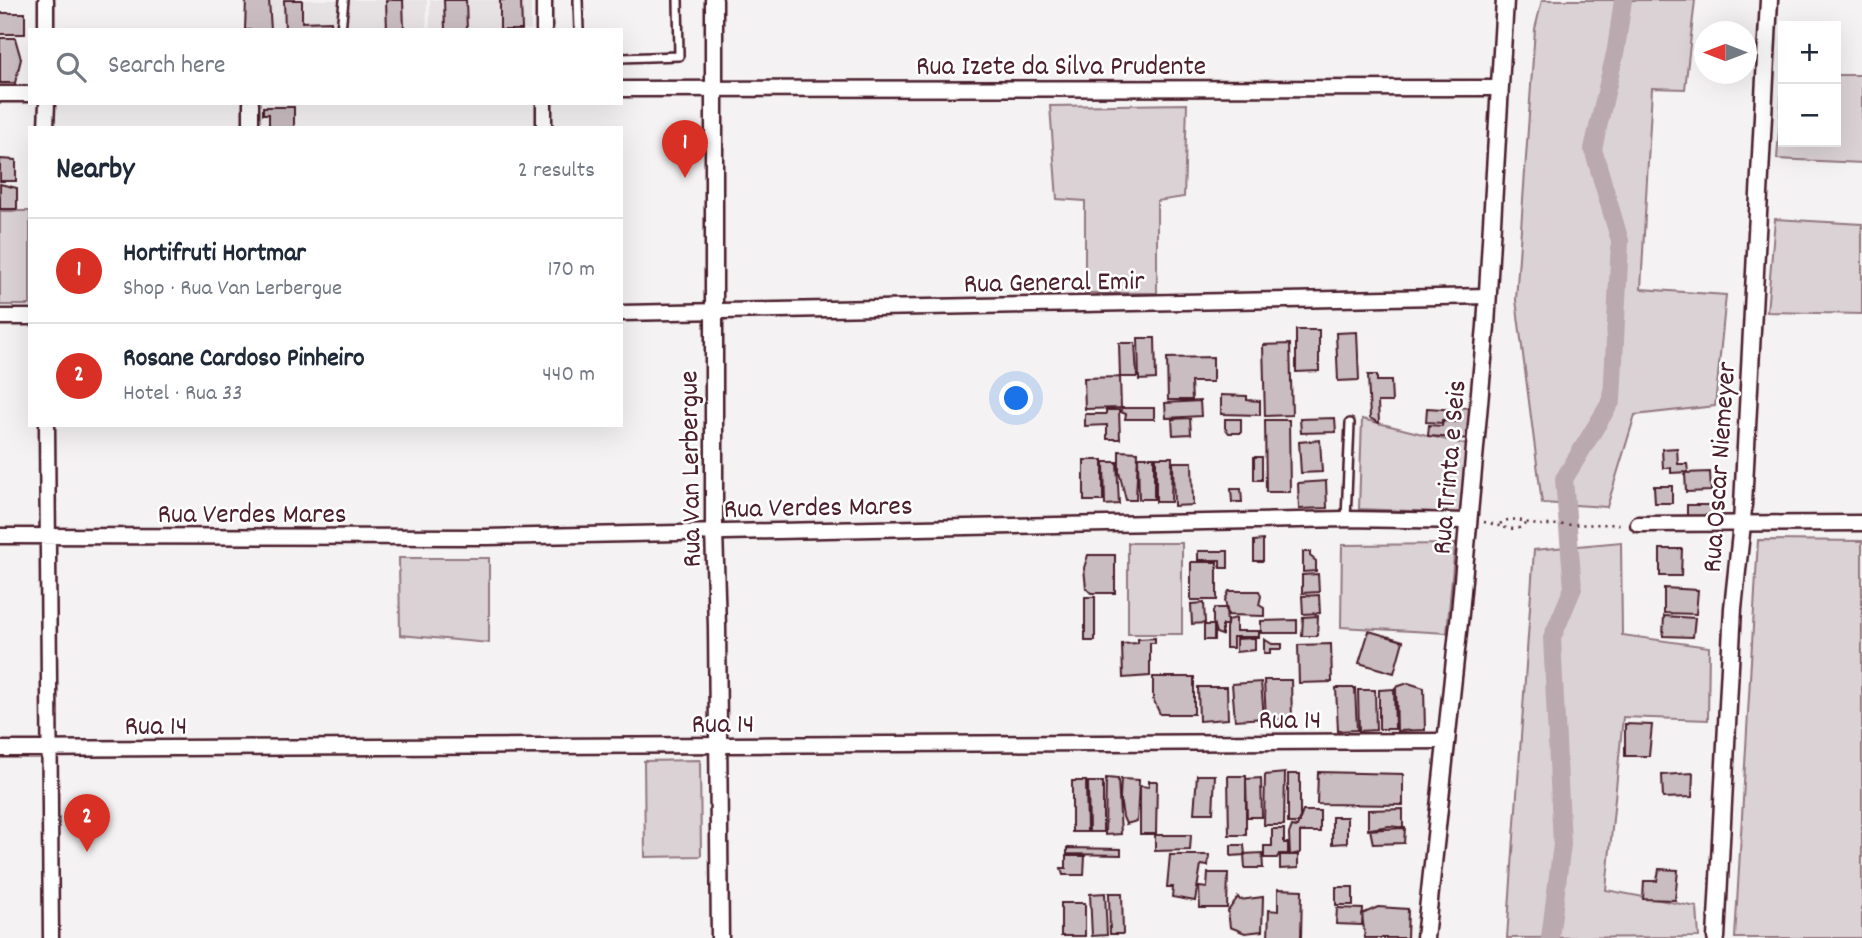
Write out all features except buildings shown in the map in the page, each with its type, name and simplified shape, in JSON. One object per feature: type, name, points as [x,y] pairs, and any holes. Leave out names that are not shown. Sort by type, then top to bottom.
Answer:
[{"type":"street","points":[[46,0],[46,28]]},
{"type":"street","points":[[544,0],[544,28]]},
{"type":"street","name":"Rua Van Lerbergue","points":[[714,0],[714,531],[720,938]]},
{"type":"street","name":"Rua Trinta e Seis","points":[[1425,938],[1469,521],[1488,296],[1506,0]]},
{"type":"street","name":"Rua Oscar Niemeyer","points":[[1716,938],[1733,608],[1742,524],[1769,0]]},
{"type":"street","name":"Rua Izete da Silva Prudente","points":[[623,89],[1500,88]]},
{"type":"street","points":[[0,94],[28,94]]},
{"type":"street","points":[[46,126],[47,105]]},
{"type":"street","points":[[251,105],[251,126]]},
{"type":"street","points":[[544,105],[544,126]]},
{"type":"street","name":"Rua General Emir","points":[[623,313],[1488,296]]},
{"type":"street","points":[[0,317],[28,317]]},
{"type":"street","points":[[47,427],[51,938]]},
{"type":"street","name":"Rua Verdes Mares","points":[[0,536],[487,537],[1346,519],[1469,521]]},
{"type":"street","points":[[1638,524],[1862,523]]},
{"type":"street","name":"Rua 14","points":[[0,750],[1447,741]]},
{"type":"lane","points":[[341,28],[344,0]]},
{"type":"lane","points":[[578,0],[579,28]]},
{"type":"lane","points":[[623,58],[679,56],[678,0]]},
{"type":"lane","points":[[1346,519],[1350,424]]},
{"type":"path","points":[[1526,524],[1520,529],[1506,529],[1500,524],[1506,520],[1521,520],[1526,524],[1539,525],[1638,524]]},
{"type":"shaded area","points":[[246,0],[427,0],[426,28],[245,28]]},
{"type":"shaded area","points":[[430,0],[531,0],[531,28],[430,28]]},
{"type":"shaded area","points":[[1542,0],[1695,0],[1685,89],[1652,88],[1641,289],[1726,295],[1715,406],[1635,415],[1607,507],[1542,503],[1516,300],[1535,29]]},
{"type":"shaded area","points":[[1841,75],[1862,75],[1862,163],[1777,159],[1778,145],[1841,147]]},
{"type":"shaded area","points":[[1187,104],[1184,197],[1157,201],[1157,293],[1085,293],[1085,201],[1057,199],[1050,106]]},
{"type":"shaded area","points":[[0,211],[28,211],[28,305],[0,305]]},
{"type":"shaded area","points":[[1775,219],[1862,224],[1862,314],[1767,312]]},
{"type":"shaded area","points":[[1362,419],[1467,445],[1461,513],[1359,509]]},
{"type":"shaded area","points":[[1758,540],[1862,541],[1862,938],[1735,938]]},
{"type":"shaded area","points":[[1621,542],[1622,635],[1709,647],[1708,720],[1623,717],[1606,890],[1697,907],[1699,937],[1507,938],[1534,550]]},
{"type":"shaded area","points":[[1128,543],[1182,543],[1182,634],[1128,634]]},
{"type":"shaded area","points":[[1455,544],[1447,633],[1341,627],[1342,545]]},
{"type":"shaded area","points":[[399,558],[489,558],[489,643],[400,635]]},
{"type":"shaded area","points":[[700,760],[701,856],[645,857],[644,761]]},
{"type":"waterway","points":[[1550,938],[1562,844],[1552,638],[1573,588],[1564,479],[1612,400],[1620,241],[1593,149],[1616,49],[1623,0]]},
{"type":"place","name":"Hortifruti Hortmar","points":[[685,178]]},
{"type":"place","name":"Rosane Cardoso Pinheiro","points":[[87,852]]}]
